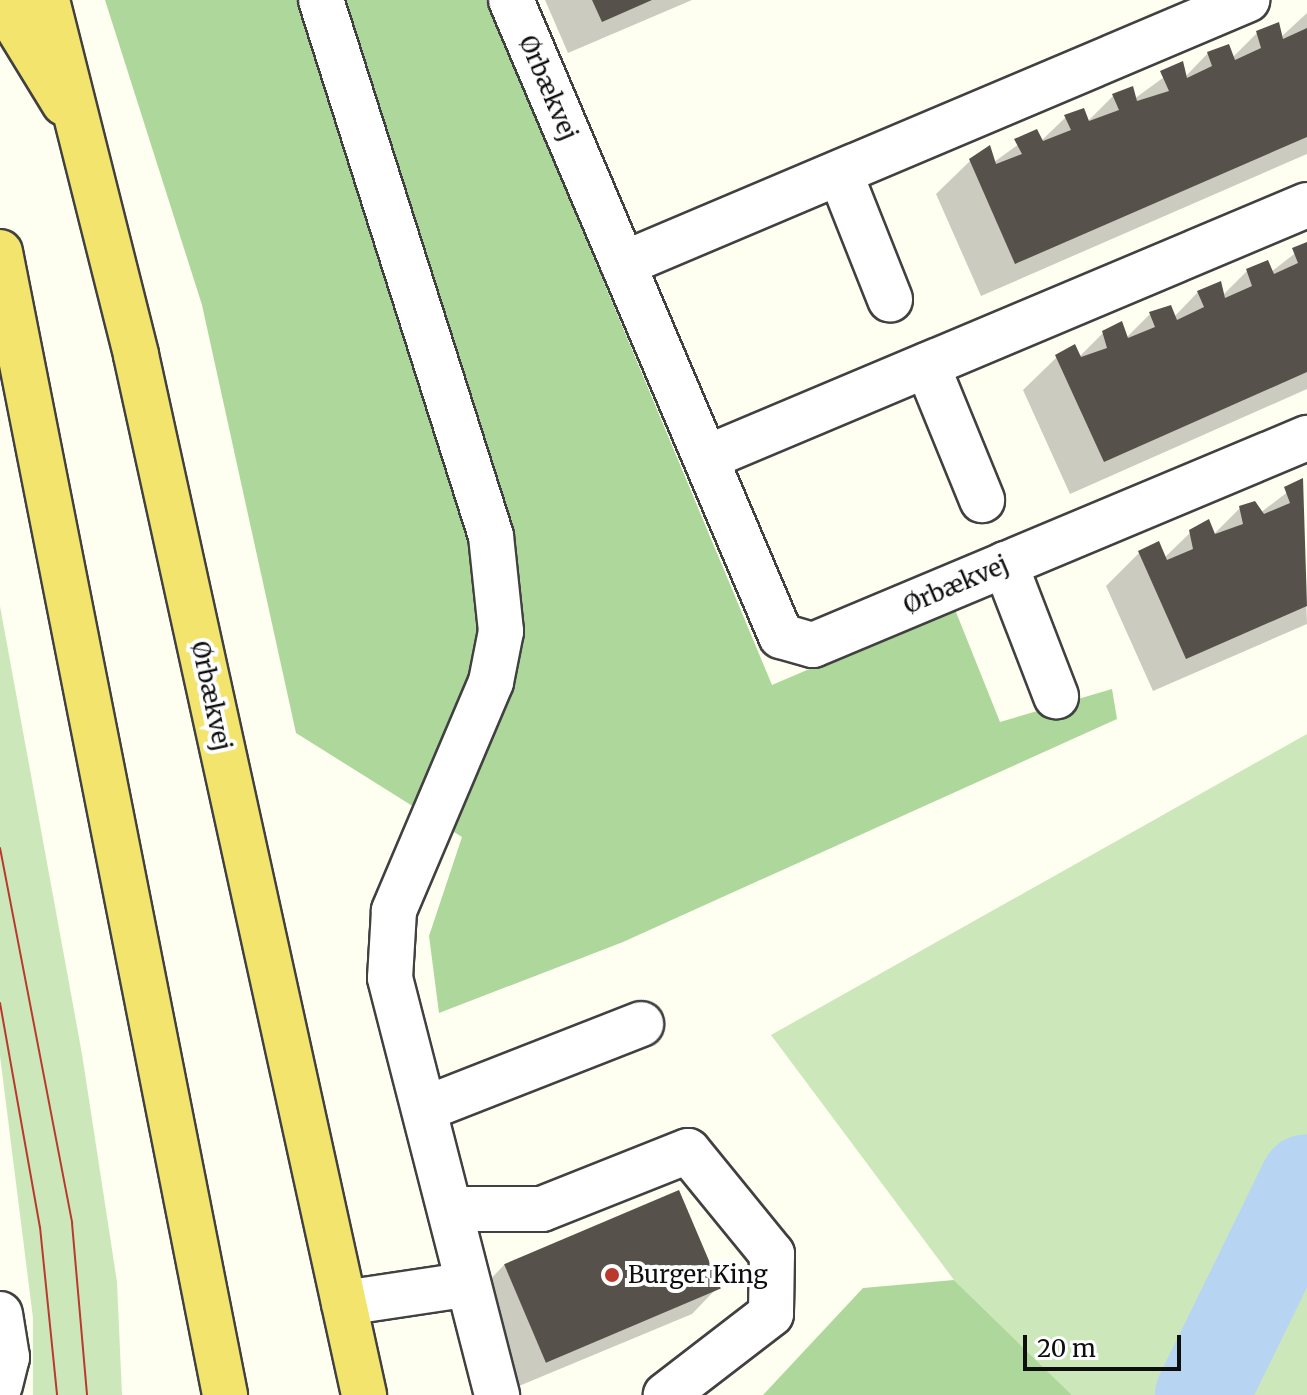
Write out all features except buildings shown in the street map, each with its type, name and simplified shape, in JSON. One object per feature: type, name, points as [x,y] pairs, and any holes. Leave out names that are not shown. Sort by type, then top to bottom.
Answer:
[{"type":"main road","points":[[1,0],[83,127]]},
{"type":"main road","name":"Ørbækvej","points":[[47,0],[83,127],[364,1395]]},
{"type":"main road","points":[[0,252],[225,1395]]},
{"type":"street","points":[[321,0],[491,536],[501,631],[491,682],[394,911],[390,978],[427,1108],[451,1209],[464,1285],[497,1395]]},
{"type":"street","name":"Ørbækvej","points":[[511,0],[781,636],[813,645],[1307,438]]},
{"type":"street","points":[[623,264],[1247,0]]},
{"type":"street","points":[[840,173],[890,299]]},
{"type":"street","points":[[706,458],[1307,205]]},
{"type":"street","points":[[927,365],[982,500]]},
{"type":"street","points":[[1005,564],[1056,696]]},
{"type":"street","points":[[427,1108],[641,1024]]},
{"type":"street","points":[[451,1209],[542,1209],[688,1151],[772,1254],[771,1314],[666,1395]]},
{"type":"street","points":[[344,1303],[464,1285]]},
{"type":"street","points":[[0,1314],[7,1357],[0,1385]]},
{"type":"green space","points":[[105,0],[486,0],[772,685],[954,607],[1000,722],[1112,689],[1117,719],[623,942],[439,1013],[429,936],[462,837],[296,733],[202,305]]},
{"type":"green space","points":[[0,606],[82,1054],[117,1282],[122,1395],[33,1395],[33,1318],[0,1056]]},
{"type":"green space","points":[[1307,734],[1307,1395],[1072,1395],[954,1280],[771,1035]]},
{"type":"green space","points":[[954,1280],[1072,1395],[763,1395],[863,1288]]},
{"type":"waterway","points":[[1202,1395],[1307,1181]]},
{"type":"tram line","points":[[0,848],[72,1223],[87,1395]]},
{"type":"tram line","points":[[0,1003],[40,1227],[57,1395]]},
{"type":"place","name":"Burger King","points":[[612,1275]]}]
